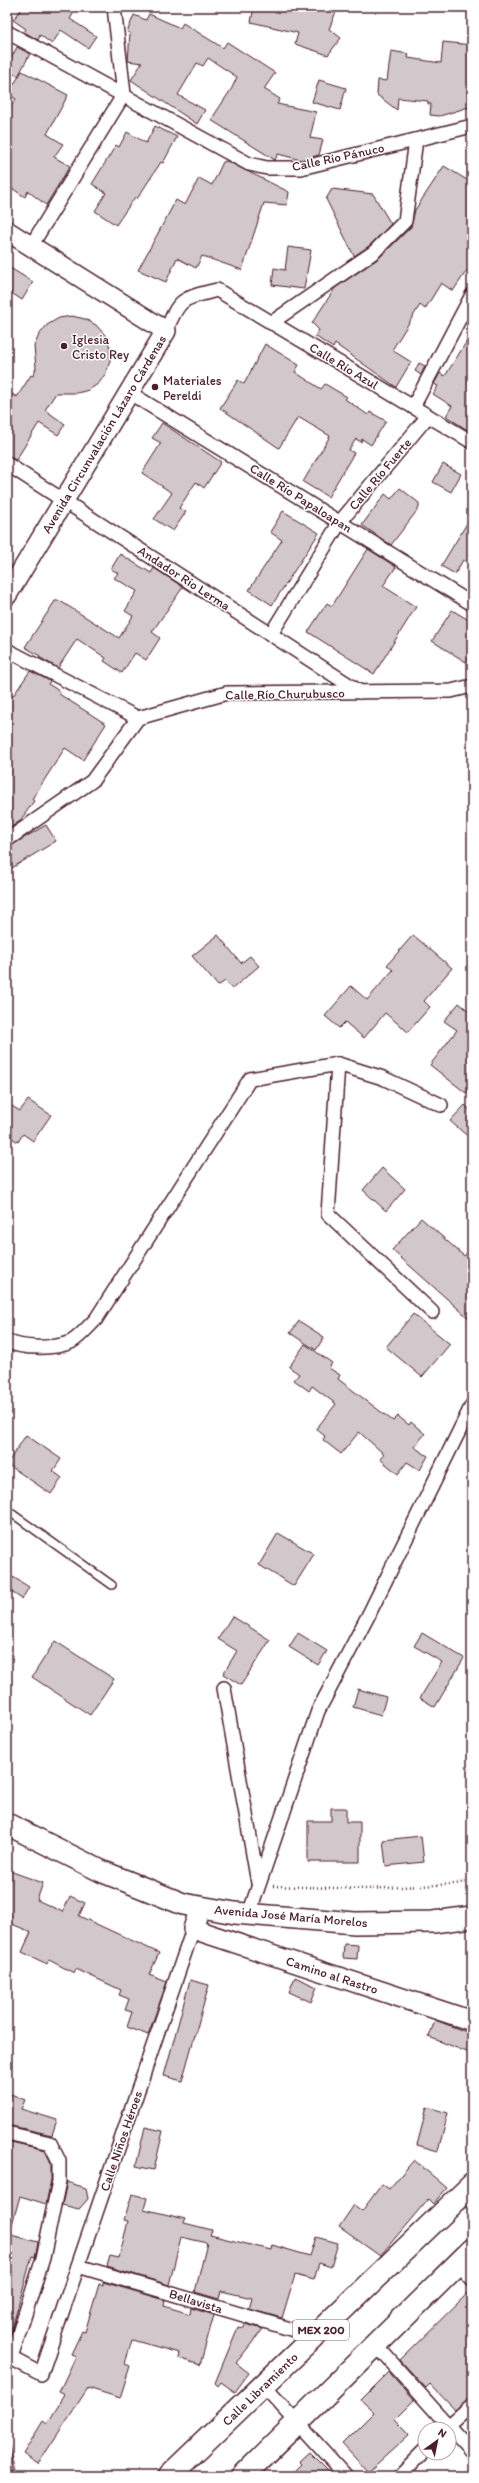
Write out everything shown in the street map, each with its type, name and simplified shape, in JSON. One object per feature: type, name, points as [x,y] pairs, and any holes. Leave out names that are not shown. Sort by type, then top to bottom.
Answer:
[{"type":"highway","name":"Calle Libramiento","points":[[169,2476],[472,2185]]},
{"type":"highway","points":[[244,2476],[376,2345],[467,2264]]},
{"type":"main road","name":"Avenida José María Morelos","points":[[7,1824],[152,1893],[182,1904],[249,1914],[355,1923],[433,1922],[472,1917]]},
{"type":"street","points":[[31,246],[124,94],[114,7]]},
{"type":"street","name":"Calle Río Pánuco","points":[[7,32],[124,94],[249,164],[267,168],[301,168],[472,126]]},
{"type":"street","points":[[271,322],[374,252],[405,221],[416,140]]},
{"type":"street","name":"Avenida Circunvalación Lázaro Cárdenas","points":[[7,231],[166,331],[7,595]]},
{"type":"street","name":"Calle Río Azul","points":[[166,331],[176,306],[186,298],[217,290],[472,442]]},
{"type":"street","points":[[413,407],[472,296]]},
{"type":"street","name":"Calle Río Papaloapan","points":[[130,393],[472,604]]},
{"type":"street","name":"Calle Río Fuerte","points":[[271,634],[340,522],[428,416]]},
{"type":"street","name":"Andador Río Lerma","points":[[7,464],[360,692]]},
{"type":"street","points":[[7,650],[138,718],[92,781],[7,840]]},
{"type":"street","name":"Calle Río Churubusco","points":[[138,718],[227,693],[451,691],[472,686]]},
{"type":"street","points":[[338,1064],[328,1214],[432,1312]]},
{"type":"street","points":[[7,1340],[15,1345],[41,1347],[71,1342],[96,1319],[250,1079],[338,1064],[383,1078],[441,1105]]},
{"type":"street","points":[[249,1914],[318,1711],[369,1614],[472,1405]]},
{"type":"street","points":[[224,1688],[259,1886]]},
{"type":"street","name":"Calle Niños Héroes","points":[[9,2357],[41,2374],[200,1907]]},
{"type":"street","name":"Camino al Rastro","points":[[193,1929],[472,2021]]},
{"type":"street","points":[[7,2133],[50,2143],[59,2161],[59,2181],[43,2258],[9,2357]]},
{"type":"street","name":"Bellavista","points":[[78,2266],[314,2336]]},
{"type":"street","points":[[376,2345],[442,2421]]},
{"type":"street","points":[[264,2386],[346,2476]]},
{"type":"street","points":[[454,2421],[472,2404]]},
{"type":"street","points":[[457,2437],[472,2452]]},
{"type":"street","points":[[399,2476],[417,2458]]},
{"type":"lane","points":[[7,1510],[112,1585]]},
{"type":"path","points":[[259,1886],[367,1889],[456,1884],[472,1880]]},
{"type":"building","points":[[23,7],[63,7],[73,14],[70,19],[96,36],[88,48],[61,30],[52,44],[40,35],[38,40],[24,32],[26,29],[13,20]]},
{"type":"building","points":[[254,7],[338,7],[329,29],[341,38],[328,55],[295,44],[298,33],[251,22]]},
{"type":"building","points":[[149,14],[180,28],[183,23],[223,48],[227,42],[275,73],[264,89],[280,99],[277,104],[316,112],[310,138],[323,140],[319,155],[301,160],[278,154],[275,160],[211,120],[232,88],[237,77],[208,58],[203,66],[197,63],[178,95],[205,110],[197,124],[131,80],[142,63],[128,61],[130,33],[127,32],[134,15],[146,20]]},
{"type":"building","points":[[443,42],[472,45],[472,106],[440,116],[430,115],[431,104],[428,104],[428,101],[398,98],[397,110],[377,95],[378,80],[387,81],[391,51],[409,54],[408,58],[441,63]]},
{"type":"building","points":[[17,47],[30,54],[18,76],[7,71],[7,66]]},
{"type":"building","points":[[22,71],[68,95],[47,134],[63,144],[54,157],[70,166],[46,205],[28,191],[25,197],[7,185],[7,112],[16,99],[8,94]]},
{"type":"building","points":[[319,80],[346,88],[340,110],[312,102]]},
{"type":"building","points":[[155,126],[177,137],[163,163],[161,162],[137,199],[135,197],[116,225],[95,211],[106,193],[92,184],[116,145],[119,147],[127,132],[146,143]]},
{"type":"building","points":[[227,161],[289,192],[287,205],[264,203],[242,270],[202,256],[196,268],[177,258],[166,282],[138,270],[176,200],[185,205],[199,178],[212,185],[223,162]]},
{"type":"building","points":[[444,166],[472,183],[472,263],[453,291],[441,283],[425,309],[420,305],[392,350],[411,362],[396,387],[335,344],[333,348],[315,336],[319,330],[312,323],[335,288],[379,258],[411,227],[415,210]]},
{"type":"building","points":[[332,189],[373,194],[391,224],[369,246],[354,256],[326,199]]},
{"type":"building","points":[[288,247],[311,250],[304,289],[272,285],[274,268],[285,270]]},
{"type":"building","points":[[7,266],[33,282],[22,300],[7,290]]},
{"type":"building","points":[[72,316],[85,319],[96,325],[105,335],[110,347],[110,361],[106,373],[99,383],[89,390],[77,393],[56,393],[45,410],[65,424],[58,435],[39,423],[16,460],[7,456],[7,391],[17,397],[31,375],[33,376],[36,368],[34,346],[39,335],[47,325],[59,318]]},
{"type":"building","points":[[472,333],[472,433],[446,416],[452,406],[433,394],[438,386],[434,384],[440,373],[445,376]]},
{"type":"building","points":[[265,344],[299,365],[295,372],[321,389],[325,384],[347,397],[345,399],[368,415],[370,412],[386,421],[371,445],[362,439],[361,442],[356,439],[349,450],[354,453],[328,497],[303,482],[330,436],[298,417],[279,448],[220,408],[238,380],[244,384]]},
{"type":"building","points":[[419,363],[425,366],[421,375],[415,371]]},
{"type":"building","points":[[162,423],[221,462],[204,488],[196,482],[179,508],[186,512],[173,531],[154,519],[172,493],[142,473],[161,443],[152,438]]},
{"type":"building","points":[[443,464],[461,474],[451,492],[433,482]]},
{"type":"building","points":[[400,488],[419,503],[419,508],[391,545],[362,525],[385,494],[391,499]]},
{"type":"building","points":[[283,511],[319,533],[272,605],[249,590],[282,540],[270,532]]},
{"type":"building","points":[[472,515],[472,565],[463,560],[455,574],[441,566]]},
{"type":"building","points":[[368,549],[396,567],[383,586],[416,607],[374,674],[308,632],[327,603],[332,606]]},
{"type":"building","points":[[120,554],[151,573],[154,568],[183,587],[152,632],[160,638],[146,660],[135,653],[122,673],[104,661],[106,658],[77,639],[58,668],[25,647],[55,601],[60,601],[119,638],[133,616],[125,611],[137,591],[114,578],[118,573],[111,569]]},
{"type":"building","points":[[452,610],[472,622],[472,653],[466,662],[432,641]]},
{"type":"building","points":[[30,671],[50,681],[48,684],[61,692],[59,694],[106,724],[83,760],[65,748],[32,799],[34,801],[20,821],[7,830],[7,692],[13,696]]},
{"type":"building","points":[[46,825],[56,841],[7,871],[7,848]]},
{"type":"building","points":[[218,935],[241,963],[250,956],[259,966],[232,989],[225,981],[218,986],[192,956]]},
{"type":"building","points":[[413,935],[452,968],[424,1001],[430,1007],[408,1032],[385,1013],[364,1038],[345,1022],[339,1028],[325,1016],[351,986],[367,1000],[393,970],[387,965]]},
{"type":"building","points":[[459,1003],[470,1012],[472,1010],[472,1086],[466,1093],[430,1065],[457,1030],[444,1021]]},
{"type":"building","points":[[28,1100],[51,1115],[33,1141],[23,1134],[18,1142],[7,1135],[7,1103],[20,1111]]},
{"type":"building","points":[[465,1105],[472,1112],[472,1140],[450,1121]]},
{"type":"building","points":[[382,1168],[405,1189],[386,1211],[363,1190]]},
{"type":"building","points":[[421,1218],[464,1256],[472,1247],[472,1321],[392,1250]]},
{"type":"building","points":[[413,1314],[450,1344],[422,1377],[386,1347]]},
{"type":"building","points":[[299,1321],[324,1337],[316,1350],[290,1333]]},
{"type":"building","points":[[305,1344],[332,1363],[329,1368],[340,1375],[338,1379],[393,1421],[398,1416],[409,1425],[411,1422],[425,1434],[414,1447],[428,1456],[420,1470],[407,1462],[398,1474],[380,1459],[384,1454],[359,1432],[341,1454],[323,1440],[325,1436],[316,1429],[336,1404],[312,1386],[309,1391],[294,1380],[299,1374],[289,1367]]},
{"type":"building","points":[[26,1435],[61,1459],[53,1471],[62,1478],[51,1494],[7,1464]]},
{"type":"building","points":[[278,1533],[314,1554],[294,1586],[259,1565]]},
{"type":"building","points":[[13,1577],[29,1587],[22,1599],[7,1589]]},
{"type":"building","points":[[232,1616],[270,1640],[241,1685],[223,1674],[237,1651],[218,1639]]},
{"type":"building","points":[[298,1633],[327,1651],[318,1665],[289,1647]]},
{"type":"building","points":[[422,1633],[464,1658],[435,1707],[420,1698],[442,1662],[414,1646]]},
{"type":"building","points":[[55,1641],[114,1679],[90,1715],[32,1677]]},
{"type":"building","points":[[358,1689],[386,1697],[381,1715],[353,1707]]},
{"type":"building","points":[[331,1808],[346,1808],[346,1822],[360,1822],[360,1862],[308,1862],[308,1821],[331,1821]]},
{"type":"building","points":[[421,1836],[424,1862],[386,1866],[383,1840]]},
{"type":"building","points":[[7,1870],[43,1883],[37,1900],[63,1912],[70,1896],[85,1903],[79,1916],[159,1953],[149,1975],[167,1982],[148,2035],[127,2027],[132,2012],[125,2010],[129,1999],[119,1995],[121,1990],[76,1969],[74,1973],[49,1960],[47,1964],[22,1952],[31,1932],[7,1922]]},
{"type":"building","points":[[344,1944],[358,1945],[357,1959],[343,1958]]},
{"type":"building","points":[[295,1977],[317,1987],[311,2002],[289,1992]]},
{"type":"building","points":[[190,1980],[209,1985],[182,2081],[164,2076]]},
{"type":"building","points":[[435,2020],[472,2034],[472,2054],[429,2037]]},
{"type":"building","points":[[11,2094],[25,2100],[21,2109],[57,2120],[52,2135],[7,2125],[7,2104]]},
{"type":"building","points":[[427,2107],[448,2113],[438,2151],[417,2145]]},
{"type":"building","points":[[145,2127],[163,2131],[154,2170],[136,2166]]},
{"type":"building","points":[[7,2141],[45,2150],[51,2163],[51,2180],[46,2204],[20,2196],[11,2228],[7,2227]]},
{"type":"building","points":[[414,2160],[447,2188],[433,2204],[428,2199],[380,2256],[339,2227],[354,2205],[362,2211],[382,2184],[389,2189]]},
{"type":"building","points":[[67,2182],[86,2188],[88,2199],[79,2209],[62,2205]]},
{"type":"building","points":[[132,2194],[147,2198],[144,2209],[185,2219],[184,2223],[212,2230],[210,2235],[271,2250],[272,2245],[310,2256],[316,2237],[338,2243],[331,2267],[319,2263],[314,2280],[295,2275],[282,2318],[249,2309],[252,2298],[221,2291],[219,2299],[195,2292],[207,2243],[181,2237],[169,2285],[107,2266],[110,2256],[119,2258],[128,2221],[124,2220]]},
{"type":"building","points":[[7,2234],[38,2242],[35,2257],[32,2256],[11,2332],[7,2332]]},
{"type":"building","points":[[103,2282],[165,2300],[164,2306],[190,2314],[191,2308],[214,2315],[200,2365],[178,2358],[179,2353],[132,2340],[125,2364],[130,2366],[120,2398],[88,2388],[38,2464],[23,2454],[43,2421],[47,2424],[65,2395],[59,2392],[76,2356],[71,2354],[82,2331],[85,2332],[99,2284],[103,2285]]},
{"type":"building","points":[[472,2289],[472,2397],[455,2410],[430,2384],[426,2388],[400,2360]]},
{"type":"building","points":[[245,2324],[263,2329],[236,2363],[249,2373],[235,2392],[221,2382],[218,2386],[215,2383],[238,2327],[244,2328]]},
{"type":"building","points":[[389,2372],[414,2400],[395,2419],[410,2434],[368,2472],[342,2444],[374,2412],[361,2400]]},
{"type":"building","points":[[309,2452],[333,2476],[290,2476],[302,2464],[299,2461]]},
{"type":"waterway","points":[[7,2446],[16,2476]]},
{"type":"place","name":"Iglesia Cristo Rey","points":[[64,346]]},
{"type":"place","name":"Materiales Pereldi","points":[[155,387]]}]
